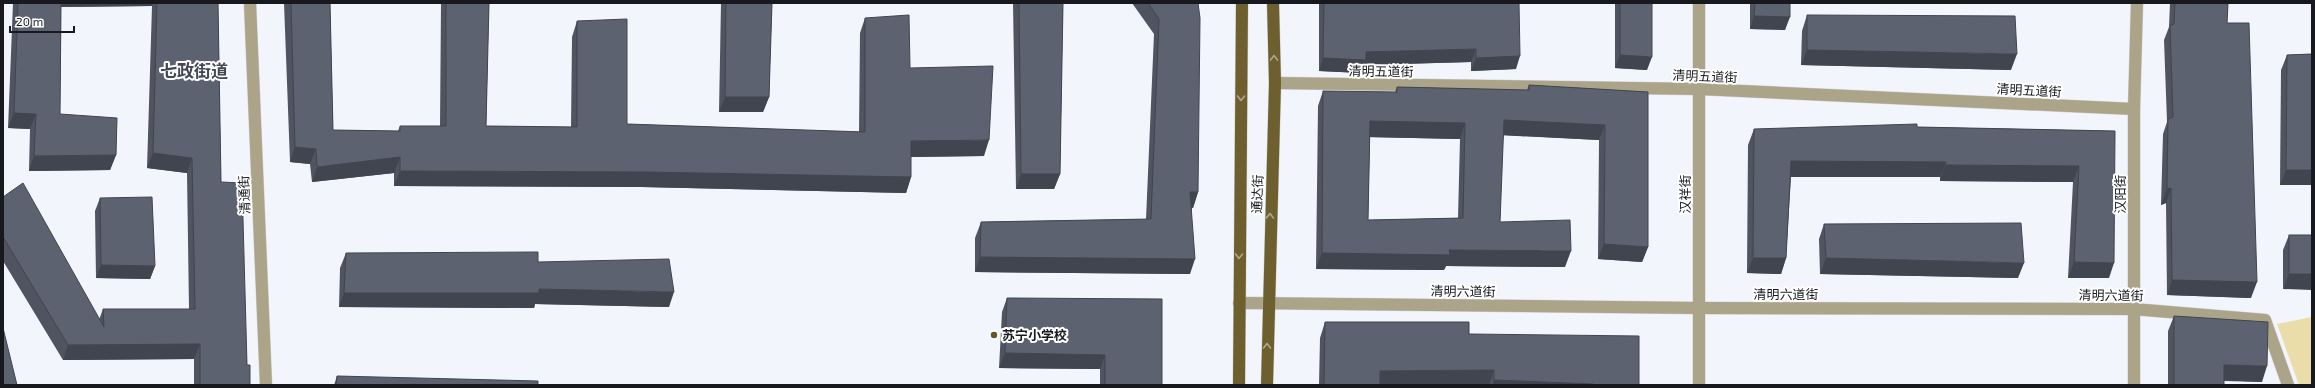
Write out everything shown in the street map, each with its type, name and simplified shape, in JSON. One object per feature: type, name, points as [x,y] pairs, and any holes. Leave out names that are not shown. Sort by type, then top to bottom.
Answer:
[{"type":"main road","name":"通达街","points":[[1238,385],[1242,3]]},
{"type":"main road","name":"通达街","points":[[1267,385],[1267,303],[1275,83],[1273,3]]},
{"type":"street","name":"清通街","points":[[250,3],[266,385]]},
{"type":"street","name":"汉祥街","points":[[1699,3],[1699,385]]},
{"type":"street","name":"汉阳街","points":[[2134,385],[2134,109],[2137,3]]},
{"type":"street","name":"清明五道街","points":[[1275,83],[1699,89],[2134,109]]},
{"type":"street","name":"清明六道街","points":[[1239,302],[1699,308],[2133,309],[2265,320],[2288,385]]},
{"type":"shaded area","points":[[2312,317],[2312,385],[2299,385],[2277,324]]},
{"type":"building","points":[[18,3],[61,3],[60,114],[117,118],[116,155],[34,156],[36,114],[14,113]]},
{"type":"building","points":[[157,3],[218,3],[221,182],[242,183],[247,365],[250,365],[250,385],[200,385],[200,344],[68,345],[3,237],[3,197],[23,183],[104,327],[103,309],[195,309],[192,158],[153,153]]},
{"type":"building","points":[[291,3],[330,3],[333,130],[400,131],[400,126],[446,126],[446,3],[489,3],[486,126],[577,127],[577,21],[627,19],[627,124],[865,132],[865,18],[909,15],[910,68],[993,66],[989,140],[911,141],[911,177],[647,172],[400,171],[400,157],[317,167],[316,149],[295,147]]},
{"type":"building","points":[[726,3],[772,3],[769,97],[725,97]]},
{"type":"building","points":[[1019,3],[1063,3],[1060,174],[1021,174]]},
{"type":"building","points":[[1148,3],[1198,3],[1200,18],[1198,192],[1190,192],[1195,259],[980,257],[981,222],[1151,219],[1159,19]]},
{"type":"building","points":[[1324,3],[1519,3],[1520,56],[1476,58],[1476,49],[1366,52],[1366,60],[1323,58]]},
{"type":"building","points":[[1620,3],[1652,3],[1652,57],[1620,55]]},
{"type":"building","points":[[1755,3],[1790,3],[1790,17],[1754,16]]},
{"type":"building","points":[[2175,3],[2228,3],[2227,23],[2249,23],[2257,282],[2172,280],[2171,188],[2167,189],[2168,119],[2173,117],[2170,25],[2174,24]]},
{"type":"building","points":[[1807,15],[2015,16],[2017,54],[1807,50]]},
{"type":"building","points":[[2312,54],[2312,170],[2286,170],[2287,55]]},
{"type":"building","points":[[1529,85],[1648,92],[1648,247],[1604,244],[1605,125],[1504,120],[1500,222],[1570,220],[1571,251],[1449,250],[1450,255],[1322,253],[1323,91],[1397,92],[1397,87],[1529,90]],"holes":[[[1370,121],[1465,123],[1463,218],[1368,220]]]},
{"type":"building","points":[[1917,124],[1917,127],[2115,131],[2114,263],[2074,262],[2079,166],[1945,165],[1946,162],[1791,161],[1786,258],[1753,258],[1754,129]]},
{"type":"building","points":[[152,197],[155,266],[101,265],[100,198]]},
{"type":"building","points":[[2021,223],[2024,263],[1826,258],[1824,224]]},
{"type":"building","points":[[2289,235],[2312,235],[2312,274],[2289,274]]},
{"type":"building","points":[[538,252],[538,262],[669,259],[674,292],[539,289],[539,293],[344,293],[346,253]]},
{"type":"building","points":[[1007,298],[1162,299],[1162,385],[1105,385],[1105,355],[1005,353]]},
{"type":"building","points":[[2174,316],[2268,322],[2267,366],[2224,365],[2224,385],[2174,385]]},
{"type":"building","points":[[1325,322],[1469,322],[1469,334],[1639,336],[1639,385],[1593,385],[1494,380],[1494,370],[1380,371],[1380,385],[1324,385]]},
{"type":"building","points":[[3,328],[17,385],[3,385]]},
{"type":"building","points":[[337,376],[538,381],[538,385],[336,385]]},
{"type":"place","name":"苏宁小学校","points":[[994,335]]},
{"type":"district","name":"七政街道","points":[[194,71]]}]
